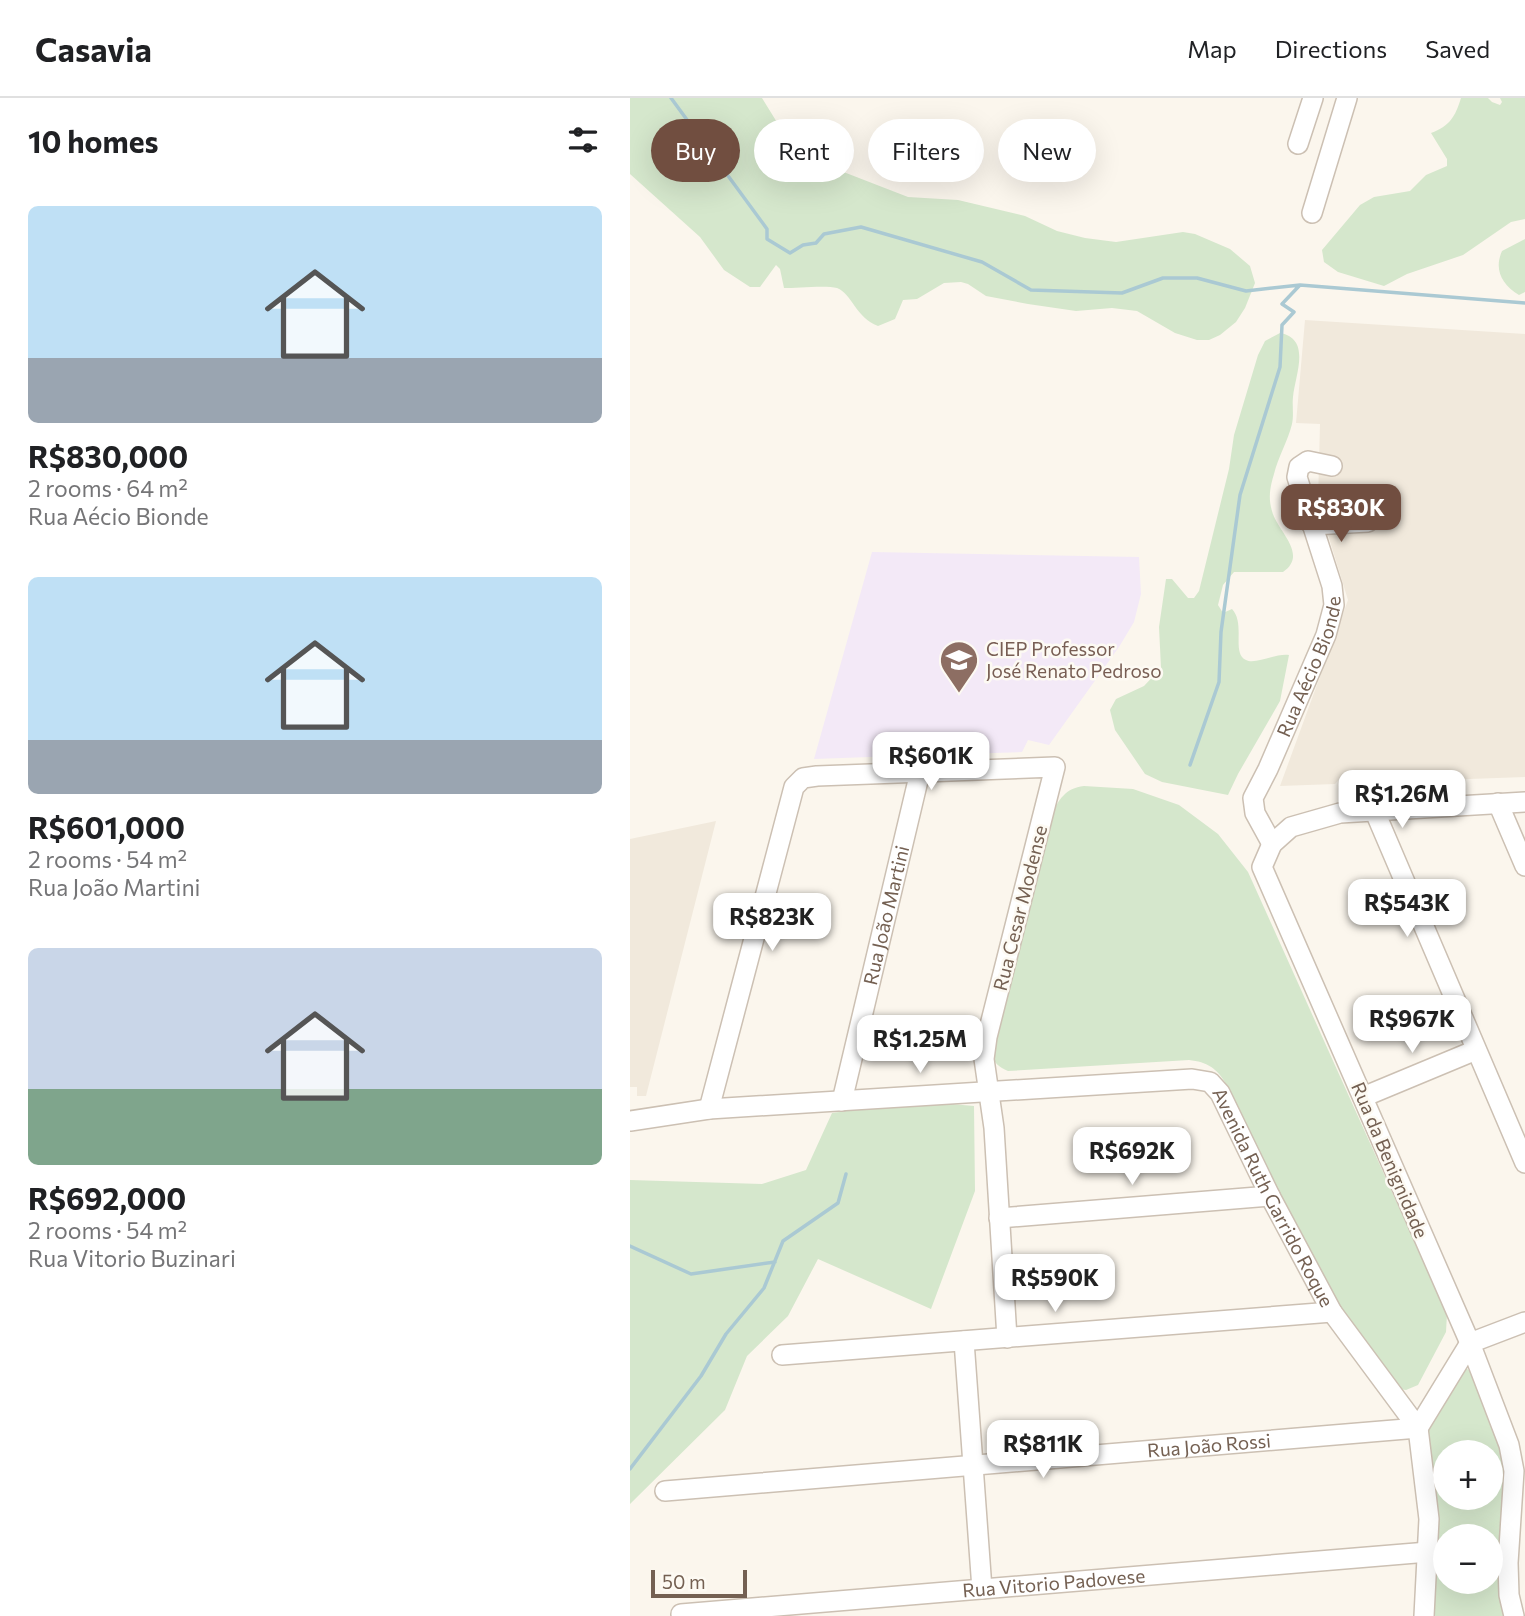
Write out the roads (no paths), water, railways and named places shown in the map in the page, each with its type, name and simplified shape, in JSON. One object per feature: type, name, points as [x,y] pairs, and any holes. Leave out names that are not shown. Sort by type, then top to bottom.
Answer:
[{"type":"street","points":[[1298,144],[1312,98]]},
{"type":"street","points":[[1312,214],[1347,98]]},
{"type":"street","name":"Rua Aécio Bionde","points":[[1272,844],[1255,813],[1252,798],[1268,769],[1326,635],[1334,605],[1332,586],[1297,477],[1299,467],[1308,461],[1328,464]]},
{"type":"street","points":[[1312,525],[1368,522]]},
{"type":"street","name":"Rua Cesar Modense","points":[[920,772],[1055,767],[987,1037],[984,1059],[995,1128],[1007,1338]]},
{"type":"street","points":[[709,1109],[794,787],[803,778],[817,776],[920,772]]},
{"type":"street","name":"Rua João Martini","points":[[842,1101],[920,772]]},
{"type":"street","points":[[1498,803],[1525,866]]},
{"type":"street","points":[[1272,844],[1291,827],[1340,813],[1525,803]]},
{"type":"street","points":[[1375,812],[1525,1163]]},
{"type":"street","name":"Rua da Benignidade","points":[[1272,844],[1262,867],[1470,1343],[1509,1445],[1514,1471],[1508,1563],[1509,1595],[1514,1616]]},
{"type":"street","points":[[1363,1097],[1476,1050]]},
{"type":"street","name":"Avenida Ruth Garrido Roque","points":[[630,1121],[709,1109],[989,1090],[1192,1079],[1210,1082],[1220,1093],[1270,1196],[1332,1312],[1418,1428],[1427,1485],[1429,1552],[1424,1616]]},
{"type":"street","points":[[999,1218],[1270,1196]]},
{"type":"street","points":[[782,1355],[1332,1312]]},
{"type":"street","points":[[1418,1428],[1470,1343],[1525,1322]]},
{"type":"street","points":[[964,1341],[982,1589]]},
{"type":"street","name":"Rua João Rossi","points":[[665,1491],[1418,1428]]},
{"type":"street","name":"Rua Vitorio Padovese","points":[[681,1614],[850,1608],[982,1589],[1429,1552]]},
{"type":"waterway","points":[[671,98],[767,229],[767,239],[790,253],[803,245],[816,243],[824,234],[861,227],[982,262],[1031,290],[1122,293],[1163,278],[1197,278],[1246,291],[1300,285],[1525,303]]},
{"type":"waterway","points":[[1190,765],[1219,682],[1221,632],[1240,495],[1280,367],[1282,325],[1294,312],[1282,304],[1300,285]]},
{"type":"waterway","points":[[630,1469],[701,1376],[726,1334],[764,1288],[783,1241],[838,1203],[846,1174]]},
{"type":"waterway","points":[[630,1246],[691,1274],[775,1262]]},
{"type":"place","name":"CIEP Professor José Renato Pedroso","points":[[959,694]]}]
